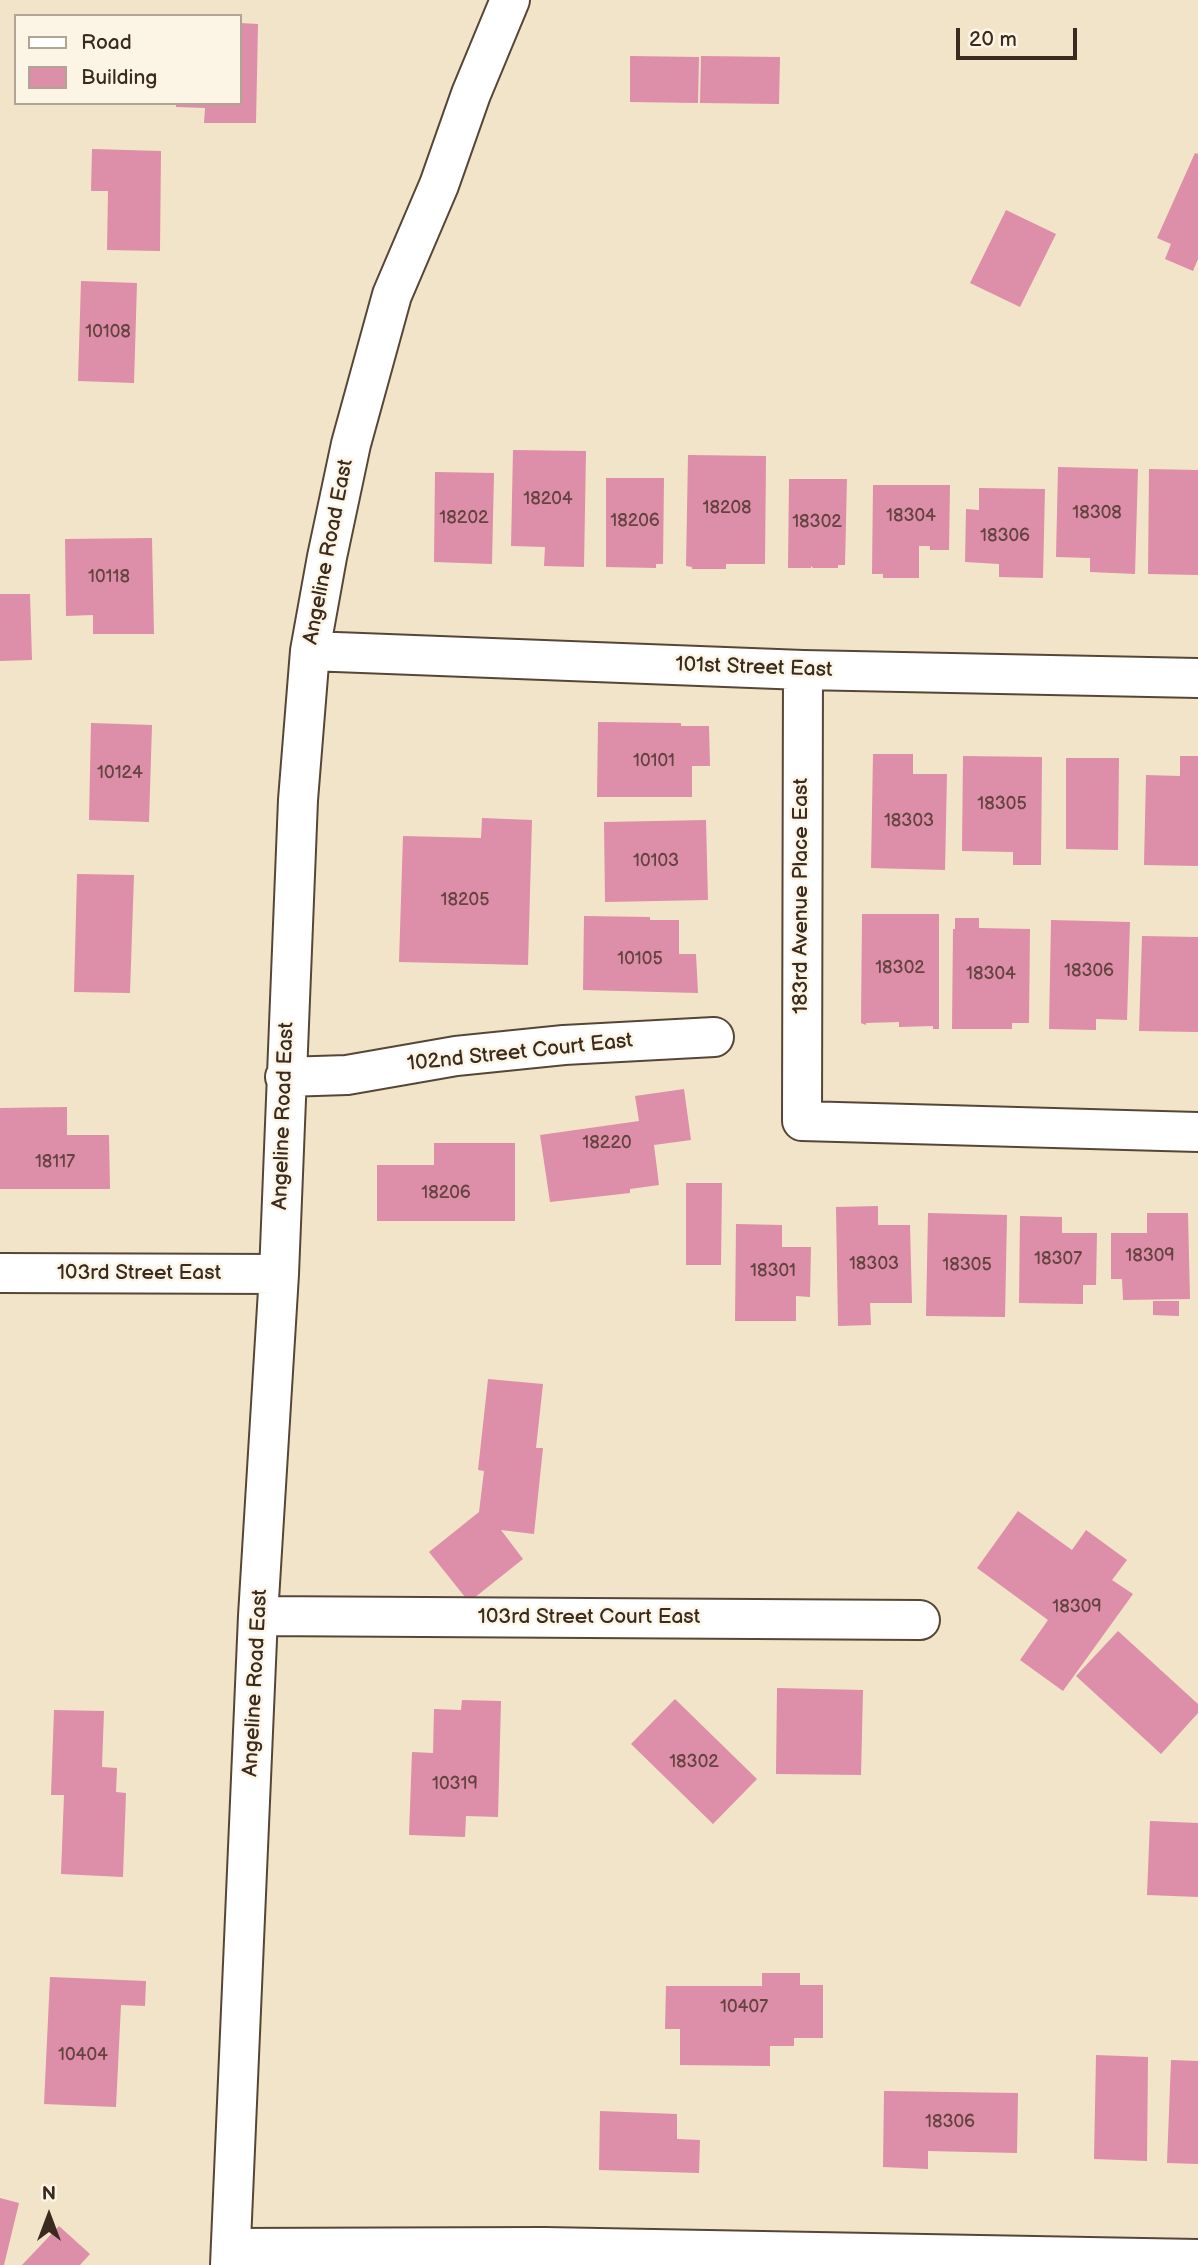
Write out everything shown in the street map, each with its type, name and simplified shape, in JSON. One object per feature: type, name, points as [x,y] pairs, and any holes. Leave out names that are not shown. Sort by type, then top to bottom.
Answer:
[{"type":"street","name":"Angeline Road East","points":[[230,2256],[258,1616],[279,1274],[298,800],[310,651],[351,444],[392,295],[439,185],[471,94],[510,0]]},
{"type":"street","name":"101st Street East","points":[[310,651],[803,670],[1198,678]]},
{"type":"street","name":"183rd Avenue Place East","points":[[803,670],[802,1121],[1198,1132]]},
{"type":"street","name":"102nd Street Court East","points":[[285,1077],[347,1075],[456,1056],[564,1045],[714,1037]]},
{"type":"street","name":"103rd Street East","points":[[0,1273],[279,1274]]},
{"type":"street","name":"103rd Street Court East","points":[[258,1616],[920,1620]]},
{"type":"street","points":[[230,2256],[545,2247],[1198,2259]]},
{"type":"building","points":[[242,23],[258,24],[256,123],[204,123],[205,108],[176,107],[242,105]]},
{"type":"building","points":[[630,56],[699,57],[698,103],[630,102]]},
{"type":"building","points":[[701,56],[780,57],[779,104],[700,103]]},
{"type":"building","points":[[92,149],[161,151],[160,251],[107,250],[108,191],[91,191]]},
{"type":"building","points":[[1195,153],[1198,154],[1198,259],[1193,271],[1165,259],[1171,244],[1157,238]]},
{"type":"building","points":[[1006,210],[1056,234],[1020,307],[970,283]]},
{"type":"building","points":[[81,281],[137,283],[134,383],[78,381]]},
{"type":"building","points":[[513,450],[586,451],[584,567],[544,566],[545,547],[511,546]]},
{"type":"building","points":[[688,455],[766,456],[765,564],[726,564],[726,569],[692,569],[686,566]]},
{"type":"building","points":[[1058,467],[1138,469],[1135,574],[1090,572],[1090,558],[1056,557]]},
{"type":"building","points":[[1149,469],[1198,470],[1198,575],[1148,574]]},
{"type":"building","points":[[435,472],[494,473],[492,564],[434,562]]},
{"type":"building","points":[[606,478],[664,478],[663,564],[656,564],[656,568],[606,567]]},
{"type":"building","points":[[789,479],[847,479],[845,565],[838,565],[838,568],[788,568]]},
{"type":"building","points":[[873,485],[950,485],[949,550],[930,550],[930,546],[919,546],[919,578],[883,578],[883,574],[872,574]]},
{"type":"building","points":[[979,488],[1045,489],[1043,578],[999,577],[999,564],[965,562],[966,509],[979,510]]},
{"type":"building","points":[[152,538],[154,634],[93,634],[93,615],[66,616],[65,539]]},
{"type":"building","points":[[0,594],[30,594],[32,660],[0,661]]},
{"type":"building","points":[[598,722],[709,726],[710,766],[692,766],[692,797],[597,797]]},
{"type":"building","points":[[91,723],[152,725],[149,822],[89,820]]},
{"type":"building","points":[[873,754],[913,754],[913,774],[947,774],[945,870],[871,868]]},
{"type":"building","points":[[963,756],[1042,757],[1041,865],[1013,865],[1013,852],[962,851]]},
{"type":"building","points":[[1180,756],[1198,756],[1198,866],[1144,865],[1146,775],[1180,776]]},
{"type":"building","points":[[1066,758],[1119,758],[1118,850],[1066,849]]},
{"type":"building","points":[[482,818],[532,820],[528,965],[399,962],[403,836],[481,838]]},
{"type":"building","points":[[706,820],[708,900],[605,902],[604,822]]},
{"type":"building","points":[[77,874],[134,875],[130,993],[74,992]]},
{"type":"building","points":[[862,914],[939,914],[939,1029],[933,1029],[933,1026],[899,1027],[899,1022],[866,1025],[861,1023]]},
{"type":"building","points":[[584,916],[679,920],[679,954],[696,954],[698,993],[583,990]]},
{"type":"building","points":[[955,918],[979,918],[979,928],[1030,929],[1029,1023],[1012,1023],[1012,1029],[952,1029]]},
{"type":"building","points":[[1051,920],[1130,922],[1127,1020],[1096,1019],[1096,1030],[1049,1029]]},
{"type":"building","points":[[1142,936],[1198,937],[1198,1032],[1139,1031]]},
{"type":"building","points":[[684,1089],[691,1140],[654,1145],[659,1185],[630,1189],[630,1193],[550,1202],[540,1135],[639,1121],[635,1096]]},
{"type":"building","points":[[67,1107],[67,1135],[109,1135],[110,1189],[0,1189],[0,1108]]},
{"type":"building","points":[[434,1143],[515,1143],[515,1221],[377,1221],[377,1165],[434,1165]]},
{"type":"building","points":[[686,1183],[722,1183],[721,1265],[686,1265]]},
{"type":"building","points":[[878,1206],[878,1225],[910,1225],[912,1303],[870,1303],[871,1325],[838,1326],[836,1207]]},
{"type":"building","points":[[928,1213],[1007,1215],[1005,1317],[926,1316]]},
{"type":"building","points":[[1147,1213],[1188,1213],[1190,1299],[1123,1300],[1122,1279],[1111,1279],[1111,1233],[1147,1233]]},
{"type":"building","points":[[1020,1216],[1062,1217],[1062,1233],[1097,1233],[1096,1285],[1083,1285],[1083,1304],[1019,1303]]},
{"type":"building","points":[[736,1224],[782,1225],[782,1247],[811,1247],[810,1297],[796,1296],[796,1321],[735,1321]]},
{"type":"building","points":[[1153,1301],[1179,1301],[1179,1316],[1153,1315]]},
{"type":"building","points":[[488,1379],[543,1384],[536,1448],[543,1448],[534,1534],[501,1530],[523,1559],[469,1602],[429,1552],[479,1512],[484,1471],[478,1470]]},
{"type":"building","points":[[1018,1511],[1072,1550],[1086,1530],[1127,1560],[1112,1580],[1133,1594],[1063,1691],[1020,1660],[1048,1620],[977,1568]]},
{"type":"building","points":[[1118,1631],[1198,1704],[1198,1713],[1161,1754],[1076,1676]]},
{"type":"building","points":[[777,1688],[863,1690],[861,1775],[776,1774]]},
{"type":"building","points":[[675,1699],[757,1779],[713,1824],[631,1744]]},
{"type":"building","points":[[462,1700],[501,1701],[498,1817],[466,1816],[465,1837],[409,1835],[412,1752],[433,1753],[434,1709],[461,1710]]},
{"type":"building","points":[[54,1710],[104,1711],[102,1767],[117,1768],[116,1792],[126,1793],[123,1877],[61,1874],[64,1795],[51,1795]]},
{"type":"building","points":[[1150,1821],[1198,1823],[1198,1897],[1147,1895]]},
{"type":"building","points":[[762,1973],[800,1973],[800,1985],[823,1985],[823,2038],[794,2038],[794,2046],[770,2046],[770,2066],[680,2065],[680,2029],[665,2029],[666,1986],[762,1986]]},
{"type":"building","points":[[50,1977],[146,1981],[145,2006],[121,2005],[116,2107],[44,2104]]},
{"type":"building","points":[[1096,2055],[1148,2057],[1147,2161],[1094,2159]]},
{"type":"building","points":[[1171,2060],[1198,2061],[1198,2164],[1167,2163]]},
{"type":"building","points":[[884,2091],[1018,2093],[1017,2153],[928,2151],[928,2169],[883,2167]]},
{"type":"building","points":[[600,2111],[677,2114],[677,2139],[700,2140],[699,2173],[599,2170]]},
{"type":"building","points":[[0,2198],[19,2203],[4,2265],[0,2265]]},
{"type":"building","points":[[59,2226],[90,2254],[80,2265],[22,2265]]}]
